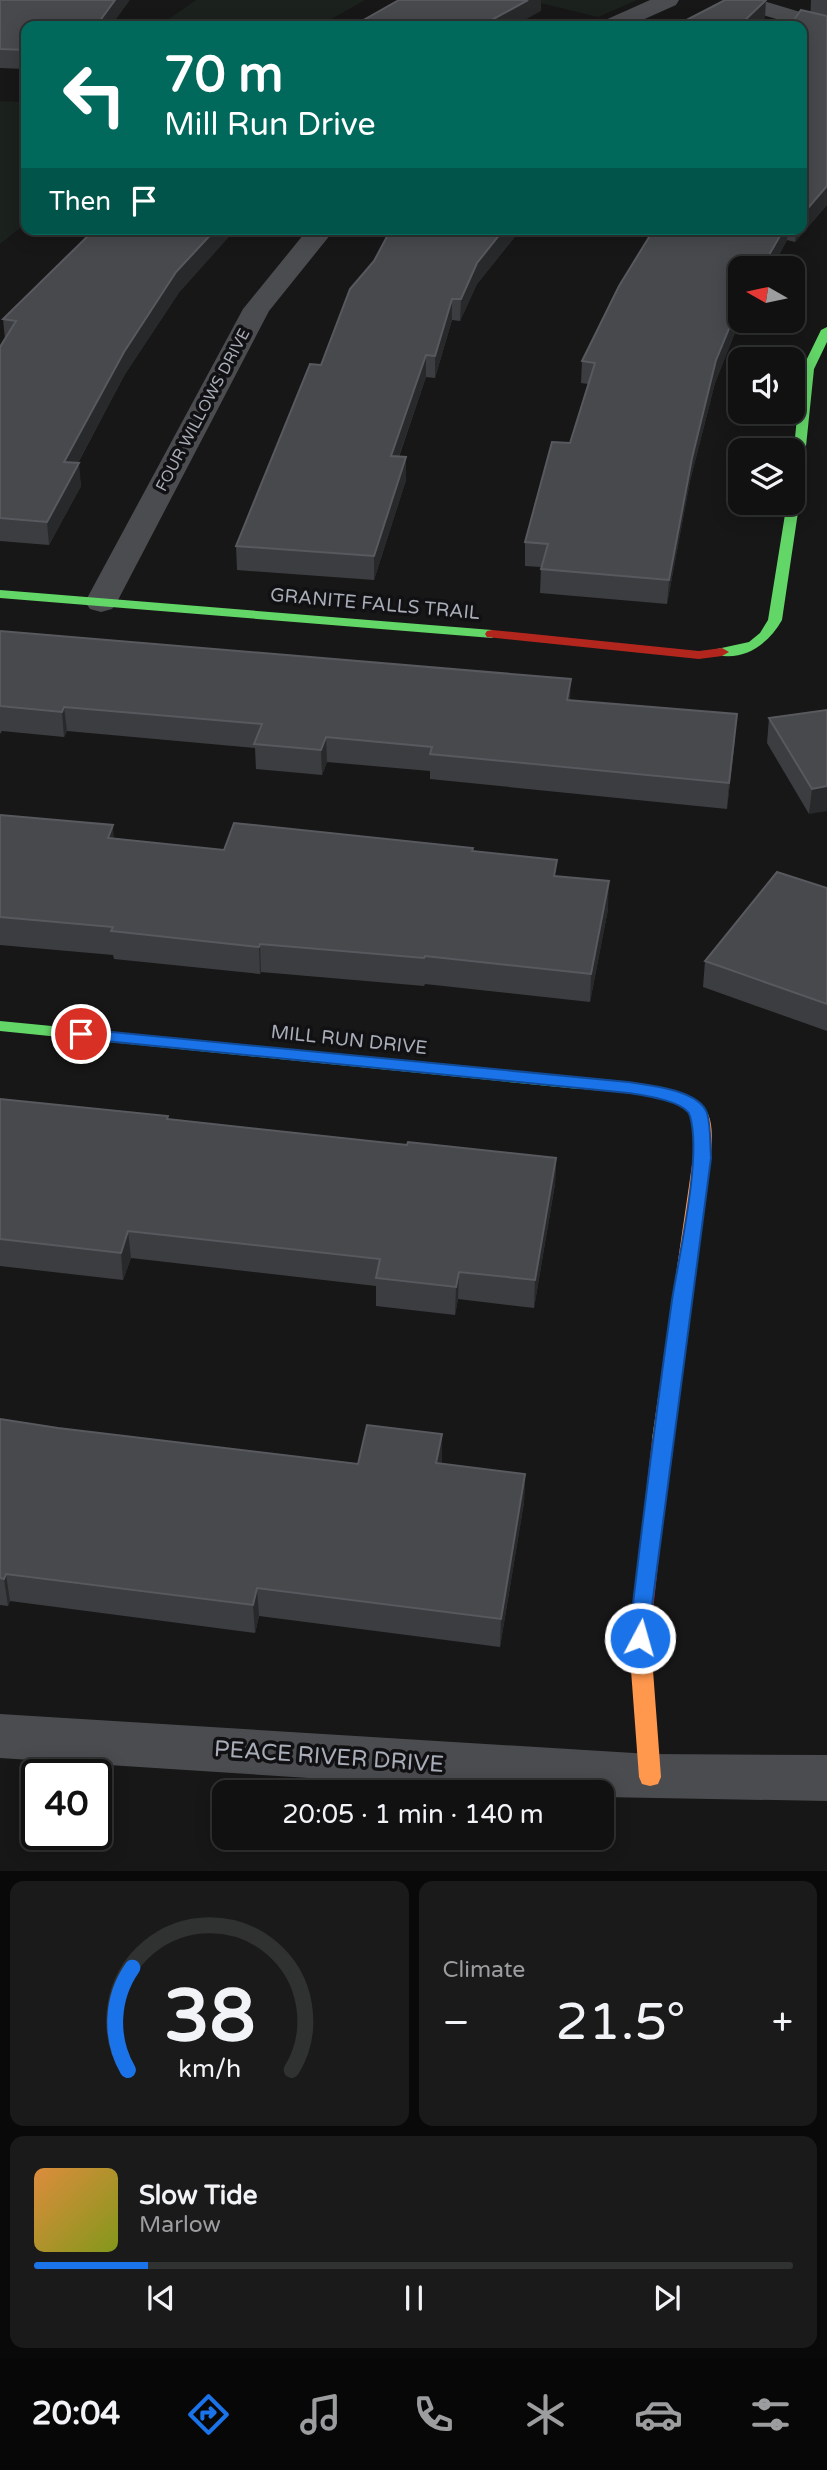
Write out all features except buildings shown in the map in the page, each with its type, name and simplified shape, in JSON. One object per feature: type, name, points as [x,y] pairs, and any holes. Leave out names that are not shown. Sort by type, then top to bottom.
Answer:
[{"type":"street","points":[[622,21],[668,0]]},
{"type":"street","points":[[737,0],[827,27]]},
{"type":"street","name":"FOUR WILLOWS DRIVE","points":[[101,602],[257,309],[317,235]]},
{"type":"street","name":"GRANITE FALLS TRAIL","points":[[0,594],[439,629],[688,654],[719,654],[747,649],[767,636],[775,620],[796,485],[808,369],[827,330]]},
{"type":"street","name":"MILL RUN DRIVE","points":[[0,1026],[628,1088],[659,1093],[692,1104],[699,1114],[702,1158],[665,1413],[640,1638],[650,1777]]},
{"type":"street","name":"PEACE RIVER DRIVE","points":[[2,1742],[650,1777],[827,1778]]},
{"type":"shaded area","points":[[196,0],[365,0],[328,21],[166,21]]},
{"type":"shaded area","points":[[528,0],[637,0],[598,17]]},
{"type":"shaded area","points":[[0,101],[21,102],[21,227],[0,244]]},
{"type":"traffic: fast","points":[[722,652],[754,645],[765,636],[775,620],[796,485],[808,369],[827,330]]},
{"type":"traffic: fast","points":[[0,594],[492,634]]},
{"type":"traffic: fast","points":[[0,1026],[579,1083]]},
{"type":"traffic: slow","points":[[579,1083],[645,1090],[680,1099],[692,1106],[701,1119],[702,1158],[662,1439]]},
{"type":"traffic: slow","points":[[641,1657],[650,1777]]},
{"type":"traffic: jam","points":[[492,634],[699,655],[722,652]]},
{"type":"traffic: jam","points":[[641,1657],[640,1638],[662,1439]]},
{"type":"route","points":[[81,1034],[628,1088],[659,1093],[692,1104],[699,1114],[702,1158],[665,1413],[640,1638]]}]
